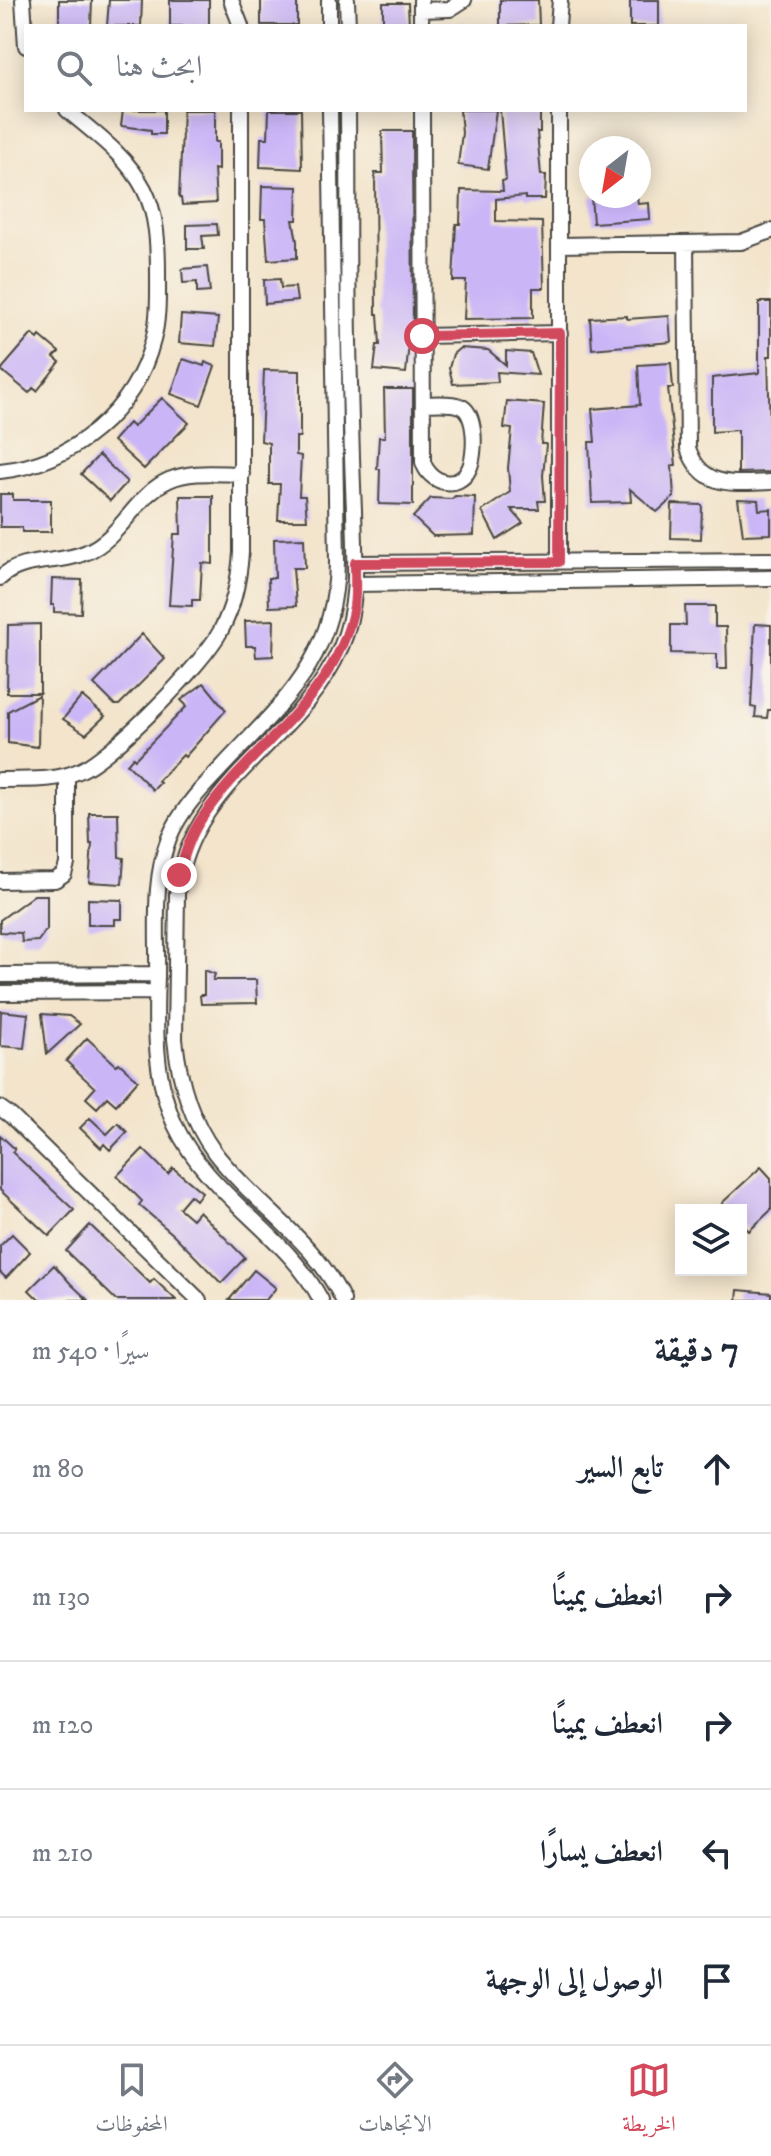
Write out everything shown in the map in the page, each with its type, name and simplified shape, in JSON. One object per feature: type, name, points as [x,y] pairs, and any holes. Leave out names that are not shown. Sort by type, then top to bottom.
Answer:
[{"type":"street","points":[[23,0],[25,24]]},
{"type":"street","points":[[231,0],[240,24]]},
{"type":"street","points":[[329,0],[329,24]]},
{"type":"street","points":[[347,0],[348,24]]},
{"type":"street","points":[[421,5],[450,9],[464,0]]},
{"type":"street","points":[[558,24],[560,0]]},
{"type":"street","points":[[0,471],[24,467],[57,455],[86,439],[104,424],[134,386],[154,338],[158,260],[152,210],[144,189],[116,152],[69,112]]},
{"type":"street","points":[[0,780],[54,779],[95,763],[115,747],[201,660],[222,629],[233,602],[240,573],[242,474],[241,112]]},
{"type":"street","points":[[321,1300],[304,1273],[194,1158],[169,1110],[159,1068],[156,992],[157,908],[163,857],[177,823],[197,793],[295,687],[320,648],[335,604],[330,112]]},
{"type":"street","points":[[343,1300],[316,1255],[225,1165],[203,1135],[187,1101],[175,1039],[177,907],[184,855],[201,819],[319,686],[336,657],[354,604],[348,112]]},
{"type":"street","points":[[422,112],[422,336],[423,404],[425,469],[442,483],[457,481],[471,464],[472,418],[466,409],[456,404],[423,404]]},
{"type":"street","points":[[559,112],[559,562]]},
{"type":"street","points":[[560,245],[741,242],[771,231]]},
{"type":"street","points":[[686,244],[688,448],[691,458],[704,474],[719,482],[771,482]]},
{"type":"street","points":[[422,336],[560,333]]},
{"type":"street","points":[[334,441],[351,441]]},
{"type":"street","points":[[0,578],[15,567],[75,557],[98,547],[156,487],[169,480],[198,474],[242,474]]},
{"type":"street","points":[[355,563],[771,560]]},
{"type":"street","points":[[355,584],[771,578]]},
{"type":"street","points":[[0,881],[55,880],[64,874],[67,864],[67,776]]},
{"type":"street","points":[[157,908],[177,907]]},
{"type":"street","points":[[0,975],[157,974]]},
{"type":"street","points":[[0,993],[156,992]]},
{"type":"street","points":[[0,1108],[199,1300]]},
{"type":"street","points":[[232,1200],[246,1186]]},
{"type":"building","points":[[59,0],[92,0],[91,24],[59,24]]},
{"type":"building","points":[[109,0],[142,0],[141,24],[107,24]]},
{"type":"building","points":[[170,0],[209,0],[209,24],[170,24]]},
{"type":"building","points":[[261,0],[297,0],[297,24],[261,24]]},
{"type":"building","points":[[500,0],[538,0],[539,24],[500,24]]},
{"type":"building","points":[[630,0],[659,0],[659,24],[630,24]]},
{"type":"building","points":[[383,3],[408,3],[409,24],[383,24]]},
{"type":"building","points":[[123,112],[164,112],[164,134],[121,126]]},
{"type":"building","points":[[183,112],[215,112],[215,142],[218,142],[218,170],[214,169],[216,203],[182,205],[179,198]]},
{"type":"building","points":[[269,112],[301,112],[302,169],[260,167],[261,138],[268,138]]},
{"type":"building","points":[[460,112],[496,112],[488,169],[458,165],[462,133]]},
{"type":"building","points":[[500,112],[540,112],[540,132],[537,132],[541,175],[546,175],[545,199],[525,199],[525,196],[496,199],[496,221],[542,222],[544,288],[533,288],[533,318],[464,319],[466,281],[453,281],[461,190],[503,191],[502,181],[506,180]]},
{"type":"building","points":[[382,131],[412,131],[413,343],[409,343],[406,373],[374,370],[377,345],[380,345],[376,314],[375,173],[383,173]]},
{"type":"building","points":[[262,186],[298,187],[297,220],[293,220],[297,258],[268,260],[265,219],[261,219]]},
{"type":"building","points":[[592,208],[649,208],[650,219],[593,223]]},
{"type":"building","points":[[217,224],[218,235],[202,236],[204,249],[187,249],[187,225]]},
{"type":"building","points":[[207,267],[210,292],[197,293],[197,282],[183,283],[182,269]]},
{"type":"building","points":[[280,279],[281,288],[295,287],[297,301],[265,304],[264,280]]},
{"type":"building","points":[[759,302],[771,302],[771,356],[768,356],[771,472],[738,473],[738,430],[712,432],[712,378],[759,373]]},
{"type":"building","points":[[181,315],[218,318],[215,346],[179,343]]},
{"type":"building","points":[[627,316],[627,319],[669,316],[671,342],[592,349],[590,318]]},
{"type":"building","points":[[32,334],[38,339],[40,336],[59,352],[54,357],[60,362],[37,391],[33,388],[29,393],[1,370]]},
{"type":"building","points":[[460,348],[488,350],[506,365],[506,351],[531,353],[538,375],[497,372],[498,382],[453,384],[449,368],[453,354]]},
{"type":"building","points":[[183,359],[215,366],[201,405],[171,394]]},
{"type":"building","points":[[671,363],[673,388],[668,388],[676,465],[672,466],[674,497],[657,512],[630,489],[631,502],[592,503],[589,442],[595,442],[592,409],[640,405],[638,365]]},
{"type":"building","points":[[264,370],[300,371],[300,437],[296,437],[296,455],[301,456],[299,496],[305,496],[307,520],[278,520],[280,484],[269,484],[269,443],[261,441]]},
{"type":"building","points":[[384,389],[413,389],[413,505],[379,504],[380,469],[377,469],[379,437],[385,437]]},
{"type":"building","points":[[162,398],[189,423],[144,469],[113,441],[129,423],[133,427]]},
{"type":"building","points":[[507,401],[544,404],[541,444],[546,444],[543,476],[545,501],[538,501],[539,509],[511,509],[523,523],[497,540],[482,511],[510,492],[508,468],[512,429],[504,428]]},
{"type":"building","points":[[99,455],[127,482],[110,501],[81,474]]},
{"type":"building","points":[[0,494],[13,494],[13,500],[51,500],[51,532],[22,532],[22,527],[0,527]]},
{"type":"building","points":[[180,496],[213,496],[213,564],[202,563],[200,600],[192,600],[192,606],[169,605],[174,534],[181,534]]},
{"type":"building","points":[[455,496],[475,497],[474,535],[433,536],[413,517],[431,498],[452,499]]},
{"type":"building","points":[[738,499],[758,500],[759,510],[771,509],[771,534],[743,535]]},
{"type":"building","points":[[672,504],[702,505],[701,539],[671,538]]},
{"type":"building","points":[[304,538],[305,568],[293,568],[296,606],[269,607],[268,578],[275,578],[274,539]]},
{"type":"building","points":[[52,579],[82,580],[81,613],[54,612],[54,605],[51,605]]},
{"type":"building","points":[[685,606],[715,606],[715,627],[726,627],[727,669],[717,669],[717,654],[671,653],[671,625],[686,625]]},
{"type":"building","points":[[274,620],[273,656],[256,657],[255,646],[246,646],[245,621]]},
{"type":"building","points":[[40,624],[40,693],[7,693],[8,625]]},
{"type":"building","points":[[755,624],[771,625],[771,710],[768,710],[767,718],[755,717],[756,708],[751,707]]},
{"type":"building","points":[[142,634],[165,659],[119,705],[115,705],[94,684]]},
{"type":"building","points":[[204,683],[226,710],[153,790],[127,764],[187,706],[181,700]]},
{"type":"building","points":[[39,695],[38,747],[8,743],[8,711]]},
{"type":"building","points":[[82,696],[105,716],[86,734],[63,719]]},
{"type":"building","points":[[89,813],[118,813],[119,857],[124,858],[122,884],[89,882],[92,844]]},
{"type":"building","points":[[34,895],[47,895],[47,929],[38,941],[22,942],[21,933],[0,932],[0,920]]},
{"type":"building","points":[[88,899],[122,900],[122,919],[115,919],[115,925],[88,925]]},
{"type":"building","points":[[204,970],[215,974],[213,980],[256,980],[257,1003],[201,1004]]},
{"type":"building","points":[[1,1011],[28,1014],[24,1048],[0,1046]]},
{"type":"building","points":[[42,1014],[69,1016],[80,1024],[47,1054]]},
{"type":"building","points":[[87,1038],[116,1065],[119,1063],[138,1080],[116,1105],[107,1097],[97,1108],[86,1098],[95,1088],[66,1061]]},
{"type":"building","points":[[90,1118],[107,1134],[118,1123],[127,1132],[110,1150],[104,1144],[101,1148],[80,1128]]},
{"type":"building","points":[[0,1135],[15,1149],[12,1152],[74,1210],[49,1236],[0,1190]]},
{"type":"building","points":[[143,1149],[168,1174],[173,1168],[202,1192],[196,1200],[190,1195],[179,1208],[192,1219],[199,1211],[245,1258],[221,1283],[139,1205],[142,1201],[117,1176]]},
{"type":"building","points":[[761,1167],[771,1178],[771,1210],[749,1231],[747,1204],[722,1203]]},
{"type":"building","points":[[90,1225],[150,1283],[154,1279],[176,1300],[116,1300],[66,1251]]},
{"type":"building","points":[[12,1234],[30,1252],[6,1278],[0,1272],[0,1246]]},
{"type":"building","points":[[54,1265],[88,1300],[39,1300],[29,1290]]},
{"type":"building","points":[[254,1270],[276,1288],[266,1300],[229,1300]]},
{"type":"building","points":[[738,1290],[771,1293],[771,1300],[737,1300]]},
{"type":"route","points":[[179,875],[191,837],[201,819],[305,704],[331,667],[349,626],[354,604],[355,563],[559,562],[560,333],[422,336]]}]
